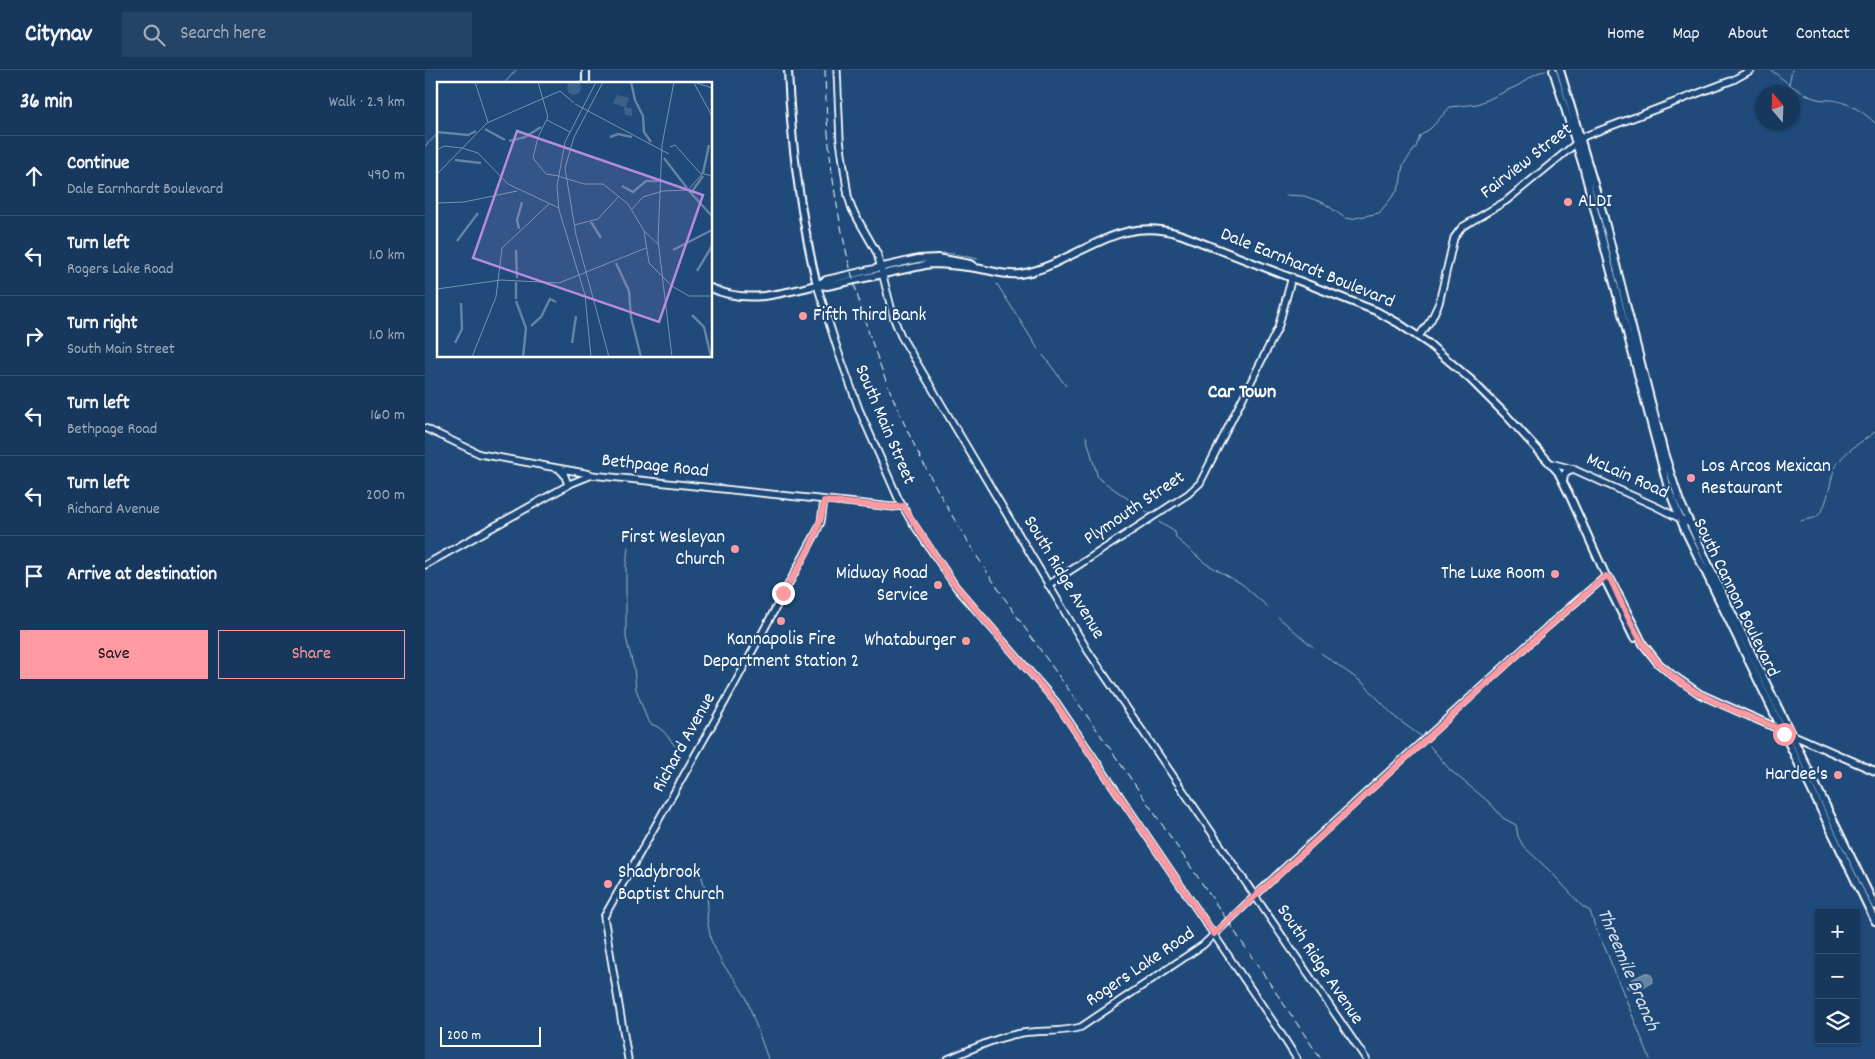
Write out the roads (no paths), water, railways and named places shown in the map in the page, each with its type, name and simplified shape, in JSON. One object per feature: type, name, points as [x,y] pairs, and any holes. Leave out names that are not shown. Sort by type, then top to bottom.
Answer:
[{"type":"main road","name":"South Main Street","points":[[788,70],[795,166],[817,285]]},
{"type":"main road","name":"South Cannon Boulevard","points":[[1553,70],[1579,141]]},
{"type":"main road","name":"South Cannon Boulevard","points":[[1560,70],[1620,297],[1663,472],[1680,518],[1772,709],[1787,734],[1875,906]]},
{"type":"main road","name":"Dale Earnhardt Boulevard","points":[[882,270],[945,264],[974,267],[1005,274],[1031,272],[1115,235],[1132,230],[1152,228],[1182,235],[1377,311],[1419,336],[1447,358],[1507,415],[1550,463],[1563,481],[1606,576],[1606,582],[1631,633],[1655,666],[1675,682],[1699,696],[1875,771]]},
{"type":"main road","name":"Dale Earnhardt Boulevard","points":[[713,289],[732,296],[755,298],[817,285],[826,280],[882,270],[930,257],[953,260],[970,264],[974,267]]},
{"type":"main road","points":[[909,268],[927,261],[930,257]]},
{"type":"main road","name":"South Cannon Boulevard","points":[[1620,297],[1669,468],[1689,523],[1746,641],[1787,734],[1875,921]]},
{"type":"main road","points":[[1563,481],[1564,473],[1573,469]]},
{"type":"main road","name":"Dale Earnhardt Boulevard","points":[[1606,576],[1611,580],[1643,644],[1658,663],[1671,674],[1700,694],[1875,775]]},
{"type":"main road","points":[[1730,623],[1741,638],[1746,641]]},
{"type":"main road","points":[[1763,722],[1770,719],[1772,709]]},
{"type":"street","name":"South Ridge Avenue","points":[[837,70],[841,140],[848,196],[852,209],[874,245],[894,319],[901,336],[955,424],[1048,585],[1115,691],[1366,1059]]},
{"type":"street","name":"Fairview Street","points":[[1419,336],[1431,320],[1439,303],[1454,238],[1459,230],[1506,202],[1590,133],[1735,80],[1751,70]]},
{"type":"street","name":"Plymouth Street","points":[[1048,585],[1188,494],[1200,483],[1278,328],[1291,277]]},
{"type":"street","name":"South Main Street","points":[[817,285],[849,384],[866,427],[903,506],[951,580],[1055,702],[1297,1059]]},
{"type":"street","points":[[425,428],[480,454],[593,475]]},
{"type":"street","name":"McLain Road","points":[[1550,463],[1573,469],[1689,523]]},
{"type":"street","points":[[559,469],[570,484]]},
{"type":"street","points":[[567,470],[570,484]]},
{"type":"street","name":"Bethpage Road","points":[[425,565],[570,484],[593,475],[824,501],[893,507],[903,506]]},
{"type":"street","name":"Richard Avenue","points":[[628,1059],[604,917],[725,702],[817,533],[821,522],[824,501]]},
{"type":"street","name":"Rogers Lake Road","points":[[948,1059],[1001,1038],[1020,1033],[1081,1028],[1191,954],[1553,621],[1606,576]]},
{"type":"water","points":[[1649,973],[1653,978],[1652,982],[1639,988],[1632,989],[1626,987],[1631,980]]},
{"type":"waterway","points":[[506,82],[516,70]]},
{"type":"waterway","points":[[1286,195],[1304,196],[1324,203],[1345,218],[1350,219],[1379,213],[1397,191],[1403,165],[1416,147],[1420,136],[1431,128],[1450,107],[1477,104],[1519,85],[1535,74],[1546,70]]},
{"type":"waterway","points":[[1771,70],[1791,86],[1808,95],[1817,99],[1834,100],[1847,104],[1862,112],[1875,123]]},
{"type":"waterway","points":[[1789,84],[1792,70]]},
{"type":"waterway","points":[[425,146],[437,135]]},
{"type":"waterway","name":"Threemile Branch","points":[[942,253],[978,259]]},
{"type":"waterway","name":"Threemile Branch","points":[[997,284],[1038,349]]},
{"type":"waterway","name":"Threemile Branch","points":[[1043,355],[1066,386]]},
{"type":"waterway","points":[[1801,521],[1814,518],[1820,513],[1824,507],[1839,461],[1875,432]]},
{"type":"waterway","name":"Threemile Branch","points":[[1086,436],[1098,478],[1150,514]]},
{"type":"waterway","name":"Threemile Branch","points":[[1159,522],[1175,532],[1176,538],[1205,563],[1242,584],[1270,609]]},
{"type":"waterway","points":[[628,547],[626,567],[626,638],[634,669],[636,689],[647,719],[665,733],[675,746]]},
{"type":"waterway","name":"Threemile Branch","points":[[1278,617],[1313,647]]},
{"type":"waterway","name":"Threemile Branch","points":[[1321,653],[1363,683],[1396,718],[1422,737]]},
{"type":"waterway","name":"Threemile Branch","points":[[1430,746],[1450,770],[1490,803],[1503,818],[1516,825],[1518,836],[1523,846],[1551,872],[1583,907],[1590,911],[1596,930],[1650,1059]]},
{"type":"waterway","points":[[701,874],[705,888]]},
{"type":"waterway","points":[[707,896],[707,919],[711,940],[723,965],[746,997],[768,1059]]},
{"type":"railway","points":[[825,70],[827,121],[832,171],[844,240],[861,308],[872,342],[884,376],[912,441],[969,544],[1015,614],[1138,789],[1321,1059]]},
{"type":"place","name":"ALDI","points":[[1568,202]]},
{"type":"place","name":"Fifth Third Bank","points":[[803,316]]},
{"type":"place","name":"Los Arcos Mexican Restaurant","points":[[1691,478]]},
{"type":"place","name":"First Wesleyan Church","points":[[735,549]]},
{"type":"place","name":"The Luxe Room","points":[[1555,574]]},
{"type":"place","name":"Midway Road Service","points":[[938,585]]},
{"type":"place","name":"Kannapolis Fire Department Station 2","points":[[781,621]]},
{"type":"place","name":"Whataburger","points":[[966,641]]},
{"type":"place","name":"Hardee's","points":[[1838,775]]},
{"type":"place","name":"Shadybrook Baptist Church","points":[[608,884]]},
{"type":"district","name":"Car Town","points":[[1242,393]]}]
